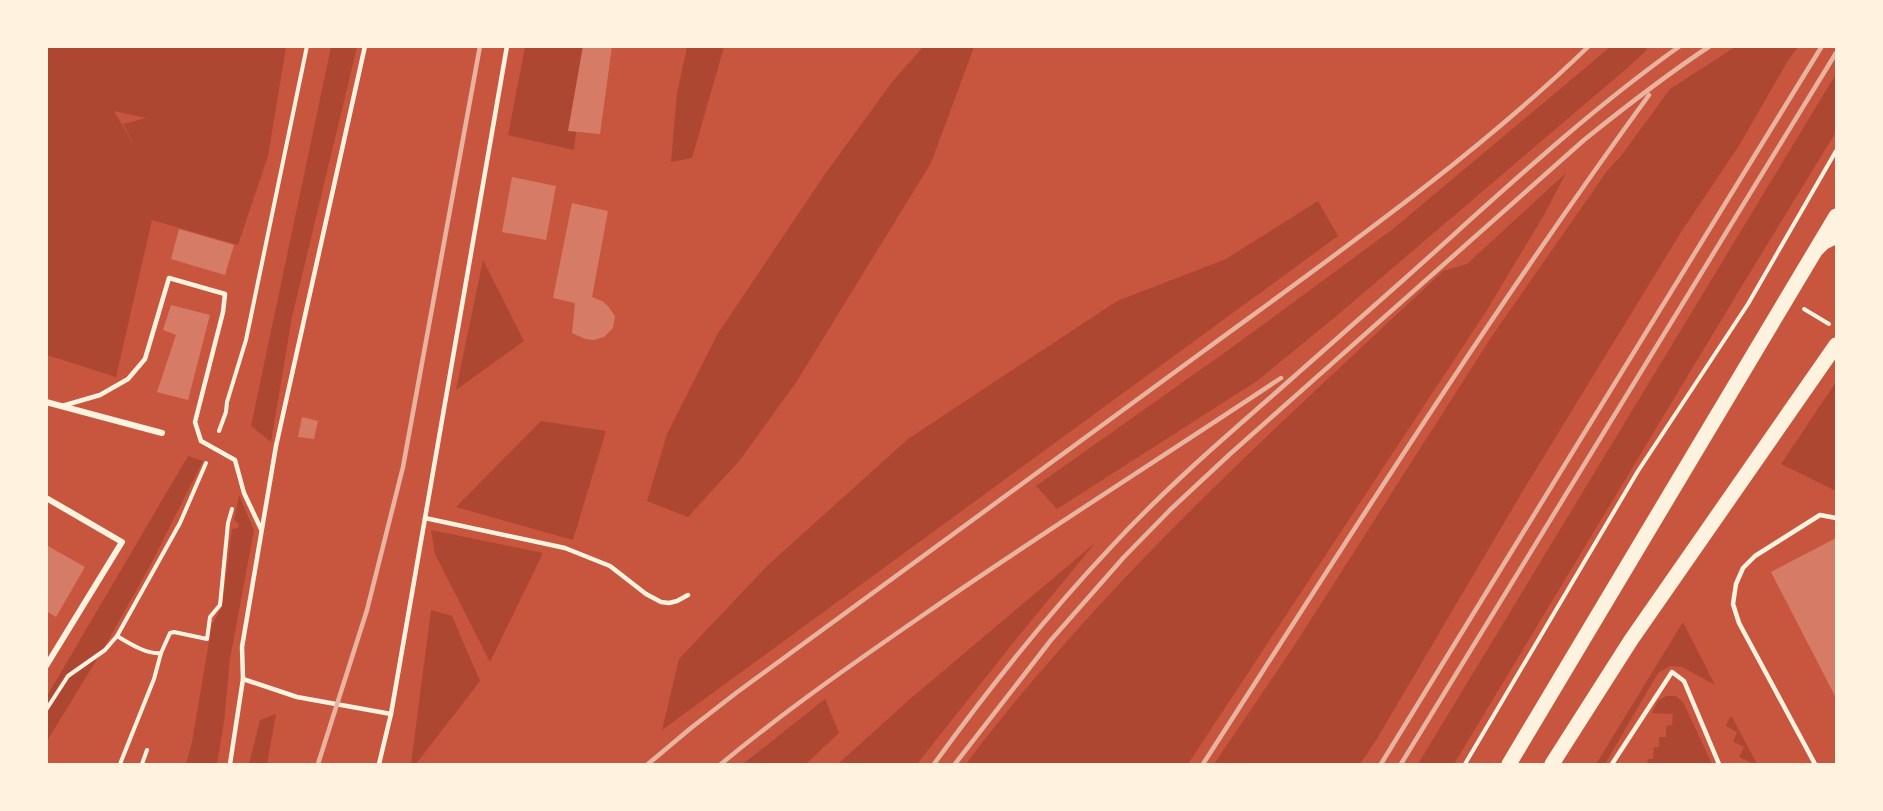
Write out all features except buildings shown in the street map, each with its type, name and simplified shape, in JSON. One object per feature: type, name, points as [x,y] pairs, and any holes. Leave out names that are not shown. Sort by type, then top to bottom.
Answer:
[{"type":"main road","points":[[1509,765],[1836,216]]},
{"type":"main road","points":[[1811,257],[1824,244],[1836,238]]},
{"type":"main road","points":[[1551,765],[1631,640],[1836,345]]},
{"type":"street","points":[[46,402],[162,433]]},
{"type":"street","points":[[46,666],[122,542],[48,499]]},
{"type":"lane","points":[[230,765],[243,679],[242,647],[276,446],[365,46]]},
{"type":"lane","points":[[379,765],[391,714],[507,46]]},
{"type":"lane","points":[[62,406],[100,395],[128,379],[145,359],[169,278],[225,294],[223,312],[195,422],[201,441],[235,460],[261,530]]},
{"type":"lane","points":[[1815,765],[1739,623],[1734,604],[1736,584],[1743,568],[1755,556],[1820,515],[1836,519]]},
{"type":"lane","points":[[425,518],[565,548],[610,566],[646,594],[661,602],[677,601],[688,595]]},
{"type":"lane","points":[[1612,765],[1672,672],[1684,681],[1719,765]]},
{"type":"lane","points":[[243,679],[297,697],[391,714]]},
{"type":"path","points":[[1465,765],[1638,471],[1748,304],[1836,151]]},
{"type":"path","points":[[1800,307],[1832,326]]},
{"type":"path","points":[[120,765],[170,633],[207,639],[210,617],[220,605],[228,523],[242,483]]},
{"type":"path","points":[[117,636],[149,652],[161,653]]},
{"type":"path","points":[[142,765],[147,750]]},
{"type":"shaded area","points":[[924,46],[974,47],[931,163],[797,381],[740,460],[688,517],[647,501],[667,434],[717,335],[825,174],[892,82]]},
{"type":"shaded area","points":[[46,47],[286,47],[268,156],[238,245],[152,220],[116,377],[47,355]],"holes":[[[114,111],[146,118],[123,124],[136,149]]]},
{"type":"shaded area","points":[[331,47],[357,47],[292,317],[271,442],[251,426]]},
{"type":"shaded area","points":[[525,47],[586,47],[574,150],[508,135]]},
{"type":"shaded area","points":[[687,47],[724,47],[692,158],[671,162],[677,93]]},
{"type":"shaded area","points":[[1610,47],[1647,47],[1646,51],[1626,69],[1257,381],[1057,509],[1036,486],[1227,351],[1393,229]]},
{"type":"shaded area","points":[[1735,47],[1798,47],[1740,144],[1681,232],[1524,489],[1360,764],[1214,764],[1292,649],[1492,336],[1607,171],[1621,156],[1670,89]]},
{"type":"shaded area","points":[[1836,74],[1836,132],[1454,764],[1418,764]]},
{"type":"shaded area","points":[[1566,173],[1544,215],[1485,313],[1188,764],[966,764],[994,727],[1085,621],[1171,530],[1443,271],[1467,264]]},
{"type":"shaded area","points":[[1318,201],[1338,236],[662,730],[679,659],[768,565],[908,439],[1117,301],[1226,259]]},
{"type":"shaded area","points":[[483,260],[524,341],[456,390]]},
{"type":"shaded area","points":[[1836,382],[1836,491],[1781,464]]},
{"type":"shaded area","points":[[541,421],[606,431],[573,540],[456,507]]},
{"type":"shaded area","points":[[188,456],[203,461],[150,566],[47,741],[47,696]]},
{"type":"shaded area","points":[[239,495],[254,530],[230,659],[217,764],[186,764],[192,742],[212,624],[222,607],[232,529],[238,528],[239,524],[234,520]]},
{"type":"shaded area","points":[[431,530],[543,553],[490,662],[435,554]]},
{"type":"shaded area","points":[[1095,543],[917,764],[838,764],[910,699]]},
{"type":"shaded area","points":[[431,610],[452,616],[480,681],[416,764],[411,764]]},
{"type":"shaded area","points":[[1683,622],[1715,685],[1682,667],[1670,666],[1658,673],[1605,764],[1596,764]]},
{"type":"shaded area","points":[[1666,696],[1676,696],[1683,702],[1712,764],[1647,764],[1648,759],[1653,759],[1654,747],[1659,747],[1659,737],[1666,737],[1666,726],[1672,725],[1673,714],[1652,713],[1658,701]]},
{"type":"shaded area","points":[[825,699],[839,733],[806,764],[743,764]]},
{"type":"shaded area","points":[[276,714],[267,764],[249,764],[260,720]]},
{"type":"shaded area","points":[[1730,717],[1757,764],[1751,764],[1739,757],[1744,747],[1733,742],[1737,732],[1726,726]]},
{"type":"railway","points":[[318,764],[367,610],[403,467],[480,46]]},
{"type":"railway","points":[[648,764],[736,693],[1402,204],[1498,127],[1589,46]]},
{"type":"railway","points":[[934,764],[976,707],[1042,625],[1112,546],[1170,487],[1537,160],[1607,101],[1680,46]]},
{"type":"railway","points":[[955,764],[1051,640],[1124,557],[1170,510],[1584,140],[1710,46]]},
{"type":"railway","points":[[1381,764],[1822,46]]},
{"type":"railway","points":[[1401,764],[1836,53]]},
{"type":"railway","points":[[1203,764],[1477,343],[1533,259],[1649,95]]},
{"type":"railway","points":[[721,764],[849,666],[1016,552],[1281,378]]}]
